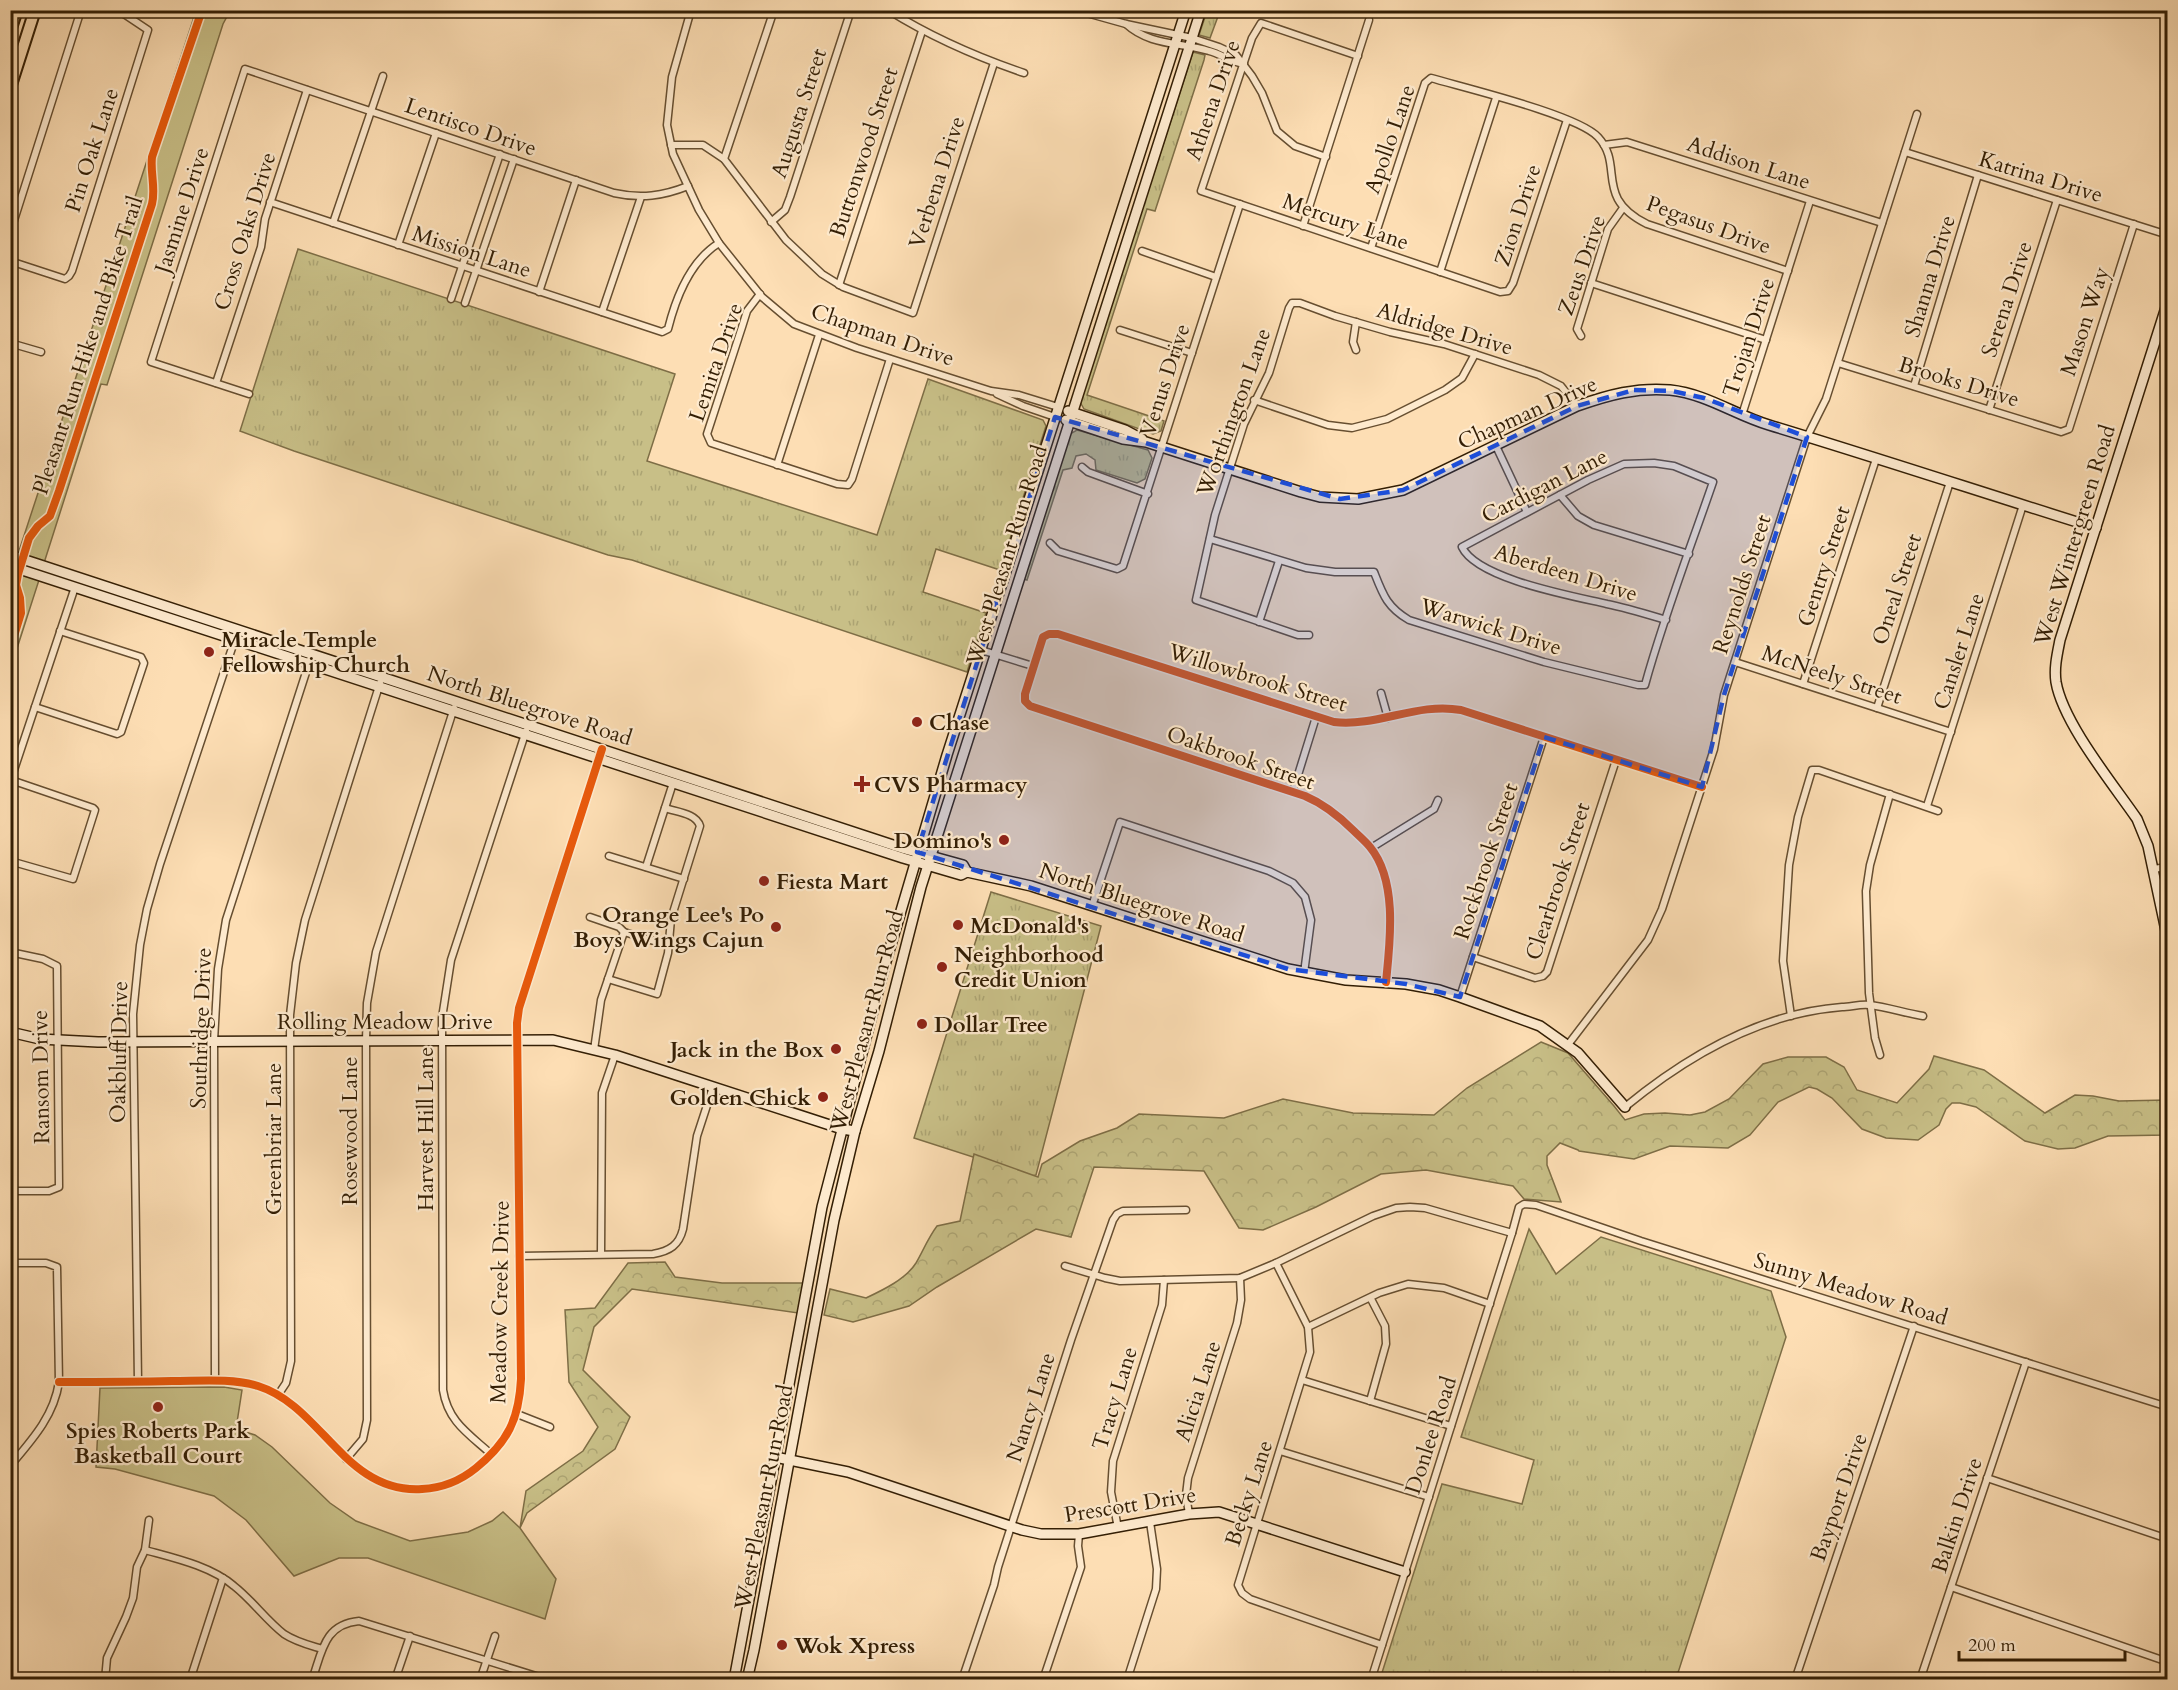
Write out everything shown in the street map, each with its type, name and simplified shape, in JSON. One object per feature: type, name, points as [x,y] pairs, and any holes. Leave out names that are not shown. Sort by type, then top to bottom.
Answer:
[{"type":"main road","points":[[10,31],[17,10]]},
{"type":"main road","points":[[10,87],[35,10]]},
{"type":"main road","name":"West Pleasant Run Road","points":[[735,1680],[822,1207],[885,965],[947,755],[1186,10]]},
{"type":"main road","name":"West Pleasant Run Road","points":[[747,1680],[769,1574],[834,1220],[855,1131],[872,1079],[929,861],[1200,10]]},
{"type":"main road","name":"West Wintergreen Road","points":[[2168,301],[2165,317],[2060,640],[2056,662],[2056,681],[2061,701],[2074,726],[2137,819],[2148,846],[2168,940]]},
{"type":"main road","points":[[1090,309],[1104,313]]},
{"type":"main road","name":"Chapman Drive","points":[[1057,412],[1125,430],[1146,442],[1320,497],[1368,499],[1403,490],[1577,406],[1618,393],[1672,390],[1704,398],[1742,415],[1808,437],[2096,528]]},
{"type":"main road","name":"North Bluegrove Road","points":[[10,555],[236,635]]},
{"type":"main road","name":"North Bluegrove Road","points":[[10,566],[236,635],[836,832],[929,861],[963,866],[967,872],[1031,886],[1304,973],[1346,980],[1424,987],[1460,997],[1540,1026],[1567,1046]]},
{"type":"main road","points":[[1004,577],[1018,582]]},
{"type":"main road","name":"North Bluegrove Road","points":[[600,754],[673,783],[810,823]]},
{"type":"main road","points":[[947,755],[961,760]]},
{"type":"main road","points":[[885,965],[901,969]]},
{"type":"main road","name":"Rolling Meadow Drive","points":[[10,1032],[40,1039],[57,1040],[553,1040],[615,1055],[842,1129],[855,1131]]},
{"type":"main road","points":[[1567,1046],[1578,1053],[1625,1107]]},
{"type":"main road","points":[[796,1353],[810,1356]]},
{"type":"main road","name":"Prescott Drive","points":[[775,1457],[848,1472],[1041,1534],[1079,1534],[1189,1514],[1219,1512],[1406,1572]]},
{"type":"main road","points":[[755,1572],[769,1574]]},
{"type":"street","points":[[10,233],[81,10]]},
{"type":"street","name":"Pin Oak Lane","points":[[10,261],[65,279],[72,271],[148,30],[118,10]]},
{"type":"street","name":"Chapman Drive","points":[[691,10],[672,77],[667,125],[673,154],[699,210],[719,243],[760,294],[794,324],[819,335],[991,391],[1018,395],[1057,412]]},
{"type":"street","points":[[724,159],[774,10]]},
{"type":"street","name":"Augusta Street","points":[[771,222],[785,210],[790,197],[851,10]]},
{"type":"street","points":[[888,10],[922,31],[994,63],[1024,73]]},
{"type":"street","points":[[1076,10],[1178,35],[1191,41],[1219,47],[1236,55],[1262,93],[1278,131],[1295,146],[1326,157]]},
{"type":"street","points":[[1303,226],[1369,20]]},
{"type":"street","name":"Athena Drive","points":[[1201,191],[1252,38],[1261,22],[1358,56]]},
{"type":"street","points":[[1126,24],[1137,34],[1175,45],[1191,41]]},
{"type":"street","name":"Buttonwood Street","points":[[839,285],[922,31]]},
{"type":"street","name":"Verbena Drive","points":[[839,285],[913,313],[994,63]]},
{"type":"street","name":"Lentisco Drive","points":[[245,69],[614,193],[641,196],[661,195],[688,186]]},
{"type":"street","name":"Jasmine Drive","points":[[216,383],[151,362],[245,69]]},
{"type":"street","points":[[333,223],[383,76]]},
{"type":"street","name":"Apollo Lane","points":[[1371,248],[1425,83],[1431,78],[1496,98]]},
{"type":"street","name":"Cross Oaks Drive","points":[[216,383],[261,247],[265,219],[307,90]]},
{"type":"street","points":[[1440,272],[1496,98],[1585,127],[1604,145]]},
{"type":"street","name":"Reynolds Street","points":[[1567,1046],[1654,929],[1714,748],[1724,695],[1808,437],[1826,399],[1838,363],[1917,114]]},
{"type":"street","name":"Zion Drive","points":[[1479,285],[1500,292],[1508,291],[1513,283],[1567,120]]},
{"type":"street","points":[[398,245],[436,133]]},
{"type":"street","name":"Addison Lane","points":[[1604,145],[1627,142],[1882,223]]},
{"type":"street","points":[[671,145],[703,145],[724,159],[771,222],[797,252],[822,274],[839,285]]},
{"type":"street","name":"Pegasus Drive","points":[[1604,145],[1614,194],[1632,217],[1788,271]]},
{"type":"street","name":"Katrina Drive","points":[[1905,152],[2168,235]]},
{"type":"street","points":[[451,299],[500,154]]},
{"type":"street","points":[[465,303],[514,159]]},
{"type":"street","name":"Shanna Drive","points":[[1914,386],[1978,175]]},
{"type":"street","points":[[539,292],[576,180]]},
{"type":"street","name":"Mercury Lane","points":[[1201,191],[1479,285]]},
{"type":"street","points":[[602,312],[641,196]]},
{"type":"street","name":"Serena Drive","points":[[1989,410],[2057,200]]},
{"type":"street","name":"Trojan Drive","points":[[1742,415],[1810,201]]},
{"type":"street","name":"Mission Lane","points":[[270,202],[662,332],[668,329],[676,303],[694,267],[719,243]]},
{"type":"street","name":"Venus Drive","points":[[1050,543],[1058,551],[1117,569],[1123,566],[1240,204]]},
{"type":"street","name":"Zeus Drive","points":[[1581,336],[1576,329],[1608,229],[1623,208]]},
{"type":"street","name":"Mason Way","points":[[2069,429],[2134,224]]},
{"type":"street","points":[[1142,251],[1216,277]]},
{"type":"street","points":[[1591,283],[1766,340]]},
{"type":"street","name":"Lemita Drive","points":[[760,294],[747,311],[707,434],[711,443],[777,465]]},
{"type":"street","name":"Aldridge Drive","points":[[1292,303],[1300,303],[1356,322],[1444,344],[1551,380],[1566,392],[1577,406]]},
{"type":"street","name":"Worthington Lane","points":[[1259,622],[1200,602],[1196,600],[1196,595],[1215,515],[1244,424],[1269,373],[1292,303]]},
{"type":"street","points":[[1356,322],[1353,342],[1356,350]]},
{"type":"street","points":[[1120,330],[1192,353]]},
{"type":"street","points":[[819,335],[777,465],[848,485],[852,479],[890,359]]},
{"type":"street","points":[[10,343],[41,352]]},
{"type":"street","points":[[1254,400],[1328,425],[1352,428],[1387,419],[1458,382],[1466,373],[1475,354]]},
{"type":"street","name":"Brooks Drive","points":[[1838,363],[2061,432],[2069,429]]},
{"type":"street","points":[[216,383],[249,394]]},
{"type":"street","points":[[1496,446],[1527,513]]},
{"type":"street","name":"Gentry Street","points":[[1803,684],[1876,459]]},
{"type":"street","name":"Cardigan Lane","points":[[1462,547],[1624,464],[1654,463],[1674,466],[1713,482],[1689,554]]},
{"type":"street","points":[[1083,467],[1088,472],[1148,494]]},
{"type":"street","name":"Oneal Street","points":[[1877,708],[1950,482]]},
{"type":"street","points":[[1560,495],[1578,516],[1594,525],[1689,554],[1666,620]]},
{"type":"street","name":"Cansler Lane","points":[[1927,806],[2023,505]]},
{"type":"street","name":"Warwick Drive","points":[[1210,538],[1279,561],[1320,570],[1374,572],[1387,603],[1398,614],[1409,620],[1560,666],[1638,685],[1645,685],[1666,620]]},
{"type":"street","name":"Aberdeen Drive","points":[[1462,547],[1464,553],[1477,563],[1503,576],[1570,596],[1666,620]]},
{"type":"street","points":[[1279,561],[1259,622],[1298,635],[1309,635]]},
{"type":"street","points":[[10,861],[73,879],[95,810],[11,781],[75,587]]},
{"type":"street","points":[[35,707],[117,734],[122,732],[144,663],[141,657],[60,631]]},
{"type":"street","name":"Willowbrook Street","points":[[1033,666],[1043,637],[1049,633],[1058,634],[1316,717],[1347,724],[1388,718],[1423,709],[1461,710],[1702,787]]},
{"type":"street","name":"Oakbluff Drive","points":[[138,1382],[133,1014],[135,988],[147,909],[236,635]]},
{"type":"street","points":[[981,650],[1033,666]]},
{"type":"street","name":"Southridge Drive","points":[[215,1382],[214,1041],[217,978],[226,920],[310,659]]},
{"type":"street","name":"McNeely Street","points":[[1736,662],[1951,732]]},
{"type":"street","name":"Oakbrook Street","points":[[1033,666],[1025,698],[1036,709],[1293,791],[1331,810],[1371,848],[1385,882],[1391,928],[1386,982]]},
{"type":"street","name":"Greenbriar Lane","points":[[278,1395],[286,1383],[291,1361],[291,999],[305,920],[381,682]]},
{"type":"street","points":[[1382,693],[1388,718]]},
{"type":"street","name":"Rosewood Lane","points":[[346,1459],[363,1439],[367,1420],[367,1003],[376,952],[454,706]]},
{"type":"street","points":[[1293,791],[1316,717]]},
{"type":"street","name":"Harvest Hill Lane","points":[[491,1454],[450,1414],[445,1404],[443,1390],[443,1004],[451,960],[526,730]]},
{"type":"street","name":"Rockbrook Street","points":[[1460,997],[1544,737]]},
{"type":"street","name":"Meadow Creek Drive","points":[[59,1382],[251,1384],[278,1395],[294,1407],[346,1459],[366,1475],[393,1487],[435,1488],[462,1478],[491,1454],[512,1427],[517,1414],[521,1379],[517,1023],[523,992],[600,754]]},
{"type":"street","name":"Clearbrook Street","points":[[1473,957],[1535,978],[1544,976],[1547,972],[1616,760]]},
{"type":"street","points":[[1791,1016],[1783,961],[1789,865],[1798,817],[1812,770],[1819,770],[1927,806],[1938,812]]},
{"type":"street","points":[[646,867],[673,783]]},
{"type":"street","points":[[1880,1055],[1870,1005],[1866,891],[1870,865],[1890,794]]},
{"type":"street","points":[[1371,848],[1434,809],[1437,800]]},
{"type":"street","points":[[608,979],[657,994],[670,946],[671,920],[700,830],[700,823],[694,817],[665,808]]},
{"type":"street","points":[[1092,906],[1120,822],[1269,871],[1293,882],[1305,897],[1311,920],[1304,973]]},
{"type":"street","points":[[609,856],[684,879]]},
{"type":"street","points":[[2153,869],[2168,867]]},
{"type":"street","points":[[590,917],[619,927],[624,932],[670,946]]},
{"type":"street","points":[[594,1050],[601,1000],[624,932]]},
{"type":"street","name":"Ransom Drive","points":[[10,951],[43,959],[57,966],[59,1187],[48,1191],[10,1191]]},
{"type":"street","points":[[1625,1107],[1670,1073],[1738,1034],[1791,1016],[1818,1009],[1870,1005],[1923,1016]]},
{"type":"street","points":[[601,1254],[602,1093],[615,1055]]},
{"type":"street","points":[[519,1256],[653,1254],[665,1252],[676,1244],[681,1238],[697,1136],[713,1087]]},
{"type":"street","name":"Donlee Road","points":[[1371,1680],[1519,1207],[1524,1204]]},
{"type":"street","name":"Sunny Meadow Road","points":[[1524,1204],[1536,1205],[1641,1241],[2168,1407]]},
{"type":"street","points":[[1065,1266],[1120,1281],[1240,1278],[1373,1216],[1396,1208],[1425,1208],[1512,1233]]},
{"type":"street","name":"Nancy Lane","points":[[962,1680],[1094,1275],[1117,1214],[1123,1211],[1186,1210]]},
{"type":"street","points":[[10,1263],[46,1263],[57,1267],[59,1382],[56,1398],[42,1427],[10,1466]]},
{"type":"street","name":"Becky Lane","points":[[1276,1263],[1308,1327],[1310,1352],[1238,1585],[1245,1596],[1382,1645]]},
{"type":"street","name":"Alicia Lane","points":[[1189,1514],[1186,1495],[1188,1478],[1237,1323],[1241,1300],[1240,1278]]},
{"type":"street","name":"Tracy Lane","points":[[1118,1528],[1112,1492],[1113,1461],[1162,1305],[1164,1280]]},
{"type":"street","points":[[1308,1327],[1398,1286],[1420,1284],[1444,1288],[1490,1304]]},
{"type":"street","points":[[1370,1401],[1386,1344],[1385,1326],[1371,1299]]},
{"type":"street","name":"Bayport Drive","points":[[1795,1680],[1914,1326]]},
{"type":"street","name":"Balkin Drive","points":[[1920,1680],[2026,1362]]},
{"type":"street","points":[[1302,1380],[1451,1426]]},
{"type":"street","points":[[517,1414],[550,1427]]},
{"type":"street","points":[[1280,1451],[1429,1497]]},
{"type":"street","points":[[1987,1478],[2168,1539]]},
{"type":"street","points":[[105,1680],[107,1658],[133,1598],[137,1567],[145,1550],[149,1520]]},
{"type":"street","points":[[1127,1680],[1156,1589],[1157,1569],[1150,1522]]},
{"type":"street","points":[[1042,1680],[1081,1567],[1079,1534]]},
{"type":"street","points":[[145,1550],[184,1562],[223,1578],[234,1585],[285,1635],[322,1649]]},
{"type":"street","points":[[190,1680],[223,1578]]},
{"type":"street","points":[[1951,1587],[2168,1662]]},
{"type":"street","points":[[312,1680],[322,1649],[333,1629],[359,1621],[549,1680]]},
{"type":"street","points":[[395,1680],[410,1636]]},
{"type":"street","points":[[480,1680],[495,1636]]},
{"type":"highlighted area","points":[[1634,390],[1672,391],[1704,398],[1807,437],[1724,695],[1702,787],[1544,737],[1460,997],[1406,984],[1288,969],[917,852],[1055,417],[1340,499],[1403,490],[1577,406]]},
{"type":"green space","points":[[196,11],[230,11],[223,24],[107,385],[101,384],[44,563],[18,554]]},
{"type":"green space","points":[[1207,11],[1220,11],[1210,38],[1199,35]]},
{"type":"green space","points":[[1193,52],[1205,55],[1204,60],[1155,211],[1147,209],[1087,395],[1164,421],[1161,431],[1153,434],[1084,409],[1080,402]]},
{"type":"green space","points":[[298,249],[675,374],[647,461],[877,535],[928,379],[1043,420],[1046,426],[1000,570],[936,549],[923,592],[986,613],[967,672],[632,560],[608,555],[294,451],[240,431]]},
{"type":"green space","points":[[1077,430],[1148,450],[1152,458],[1145,479],[1137,483],[1096,470],[1095,460],[1086,454],[1076,456],[1072,468],[1063,470],[1027,580],[1023,579],[1070,434]]},
{"type":"green space","points":[[14,572],[39,580],[11,667],[10,601],[14,589],[10,586]]},
{"type":"green space","points":[[991,892],[1101,926],[1036,1175],[1032,1176],[914,1138]]},
{"type":"green space","points":[[1541,1042],[1568,1053],[1625,1120],[1644,1114],[1690,1115],[1705,1112],[1729,1099],[1763,1064],[1788,1057],[1826,1057],[1844,1067],[1857,1090],[1897,1103],[1929,1069],[1934,1056],[1984,1070],[2045,1113],[2075,1095],[2119,1101],[2167,1100],[2167,1135],[2108,1136],[2075,1148],[2058,1149],[2025,1141],[1976,1107],[1952,1103],[1946,1109],[1939,1125],[1918,1140],[1886,1138],[1862,1129],[1832,1098],[1809,1087],[1778,1102],[1750,1135],[1728,1148],[1670,1146],[1634,1159],[1579,1151],[1560,1143],[1547,1156],[1547,1165],[1561,1202],[1524,1199],[1513,1186],[1426,1170],[1381,1174],[1316,1207],[1263,1230],[1239,1228],[1204,1171],[1094,1167],[1071,1237],[1036,1229],[909,1306],[853,1322],[824,1315],[830,1289],[866,1298],[880,1291],[912,1269],[937,1226],[960,1221],[974,1154],[1038,1177],[1042,1164],[1080,1141],[1117,1128],[1139,1114],[1224,1118],[1283,1099],[1353,1113],[1434,1115],[1467,1088]]},
{"type":"green space","points":[[1529,1229],[1556,1274],[1601,1237],[1771,1291],[1786,1337],[1676,1679],[1380,1679],[1442,1484],[1522,1504],[1534,1460],[1461,1437]]},
{"type":"green space","points":[[665,1262],[675,1277],[722,1283],[803,1283],[798,1313],[632,1289],[594,1327],[583,1370],[630,1417],[615,1449],[527,1513],[520,1528],[526,1491],[583,1451],[598,1427],[569,1382],[565,1310],[595,1308],[628,1263]]},
{"type":"green space","points":[[224,1387],[242,1390],[236,1429],[255,1435],[272,1447],[330,1503],[356,1521],[410,1541],[468,1532],[492,1521],[503,1512],[520,1528],[556,1579],[545,1619],[368,1558],[339,1558],[294,1576],[246,1520],[214,1496],[115,1469],[96,1467],[100,1388]]},
{"type":"cycle path","name":"Pleasant Run Hike and Bike Trail","points":[[10,649],[21,613],[16,585],[18,574],[29,538],[50,516],[59,491],[152,204],[152,157],[202,10]]},
{"type":"cycle path","points":[[1386,982],[1390,931],[1388,894],[1379,861],[1370,847],[1343,820],[1305,796],[1030,706],[1025,701],[1025,694],[1043,637],[1058,634],[1334,722],[1366,721],[1429,709],[1461,710],[1702,787]]},
{"type":"cycle path","points":[[59,1382],[215,1380],[258,1386],[280,1396],[300,1411],[353,1464],[373,1478],[395,1487],[422,1489],[451,1483],[470,1473],[496,1449],[510,1429],[514,1418],[518,1406],[521,1379],[517,1023],[519,1008],[602,749]]},
{"type":"place","name":"Miracle Temple Fellowship Church","points":[[209,652]]},
{"type":"place","name":"Chase","points":[[917,722]]},
{"type":"place","name":"CVS Pharmacy","points":[[862,784]]},
{"type":"place","name":"Domino's","points":[[1004,840]]},
{"type":"place","name":"Fiesta Mart","points":[[764,881]]},
{"type":"place","name":"McDonald's","points":[[958,925]]},
{"type":"place","name":"Orange Lee's Po Boys Wings Cajun","points":[[776,927]]},
{"type":"place","name":"Neighborhood Credit Union","points":[[942,967]]},
{"type":"place","name":"Dollar Tree","points":[[922,1024]]},
{"type":"place","name":"Jack in the Box","points":[[836,1049]]},
{"type":"place","name":"Golden Chick","points":[[823,1097]]},
{"type":"place","name":"Spies Roberts Park Basketball Court","points":[[158,1407]]},
{"type":"place","name":"Wok Xpress","points":[[782,1645]]}]
